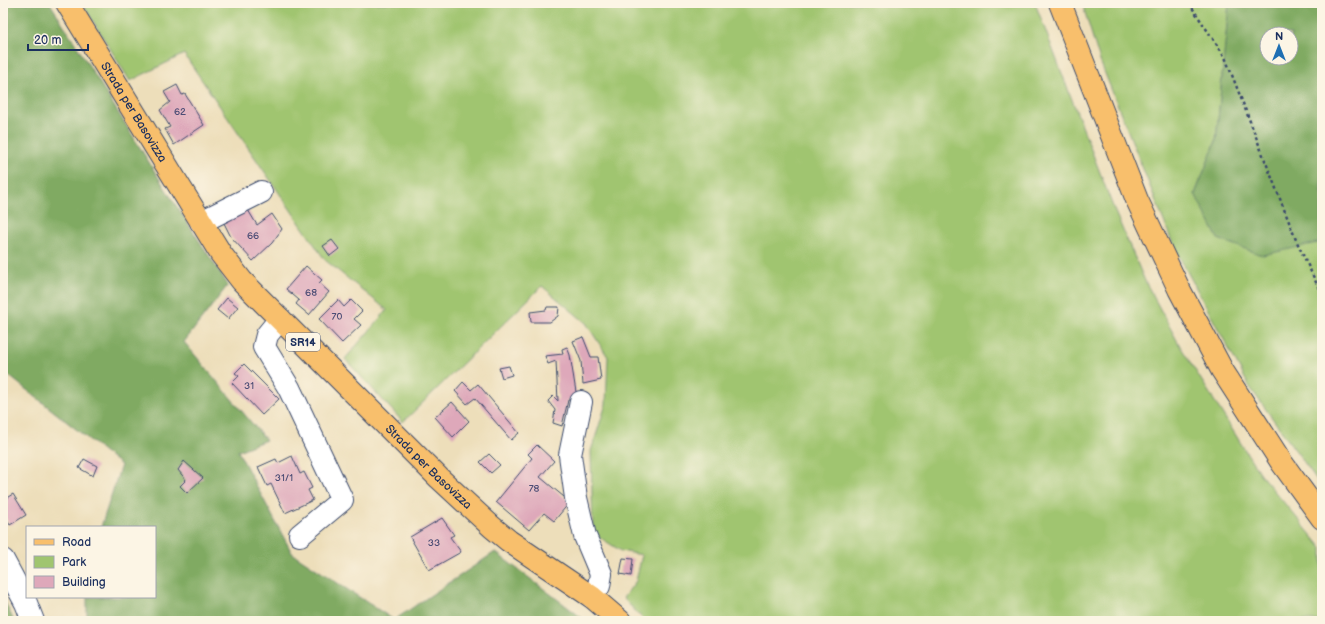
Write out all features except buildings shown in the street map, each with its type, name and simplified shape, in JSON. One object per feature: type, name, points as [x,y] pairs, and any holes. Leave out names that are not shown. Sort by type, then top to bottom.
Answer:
[{"type":"main road","name":"Strada per Basovizza","points":[[66,3],[221,254],[242,281],[439,478],[492,527],[592,597],[620,621]]},
{"type":"main road","points":[[1060,3],[1137,200],[1179,289],[1222,370],[1282,462],[1322,518]]},
{"type":"street","points":[[201,222],[261,192]]},
{"type":"street","points":[[280,319],[267,335],[264,347],[292,394],[342,500],[300,535]]},
{"type":"street","points":[[581,402],[570,455],[576,498],[585,536],[601,574],[599,586],[592,597]]},
{"type":"street","points":[[3,560],[26,603],[33,621]]},
{"type":"path","points":[[1189,3],[1225,57],[1296,240],[1322,296]]},
{"type":"green space","points":[[3,3],[50,3],[170,196],[228,285],[184,342],[266,440],[238,451],[292,553],[394,620],[495,552],[586,621],[87,621],[87,598],[156,598],[156,526],[101,526],[121,465],[3,371]]},
{"type":"green space","points":[[82,3],[1035,3],[1115,212],[1145,281],[1180,346],[1260,474],[1322,548],[1322,621],[645,621],[623,598],[636,581],[642,555],[621,551],[593,533],[591,451],[606,404],[608,357],[586,323],[542,286],[403,422],[345,359],[387,310],[325,260],[184,54],[130,81]]},
{"type":"green space","points":[[1082,3],[1229,3],[1216,141],[1195,194],[1322,241],[1322,487],[1249,386],[1175,249],[1100,61]]},
{"type":"green space","points":[[1229,3],[1322,3],[1322,242],[1263,255],[1218,239],[1195,194],[1216,141]]},
{"type":"green space","points":[[3,598],[14,621],[3,621]]}]
